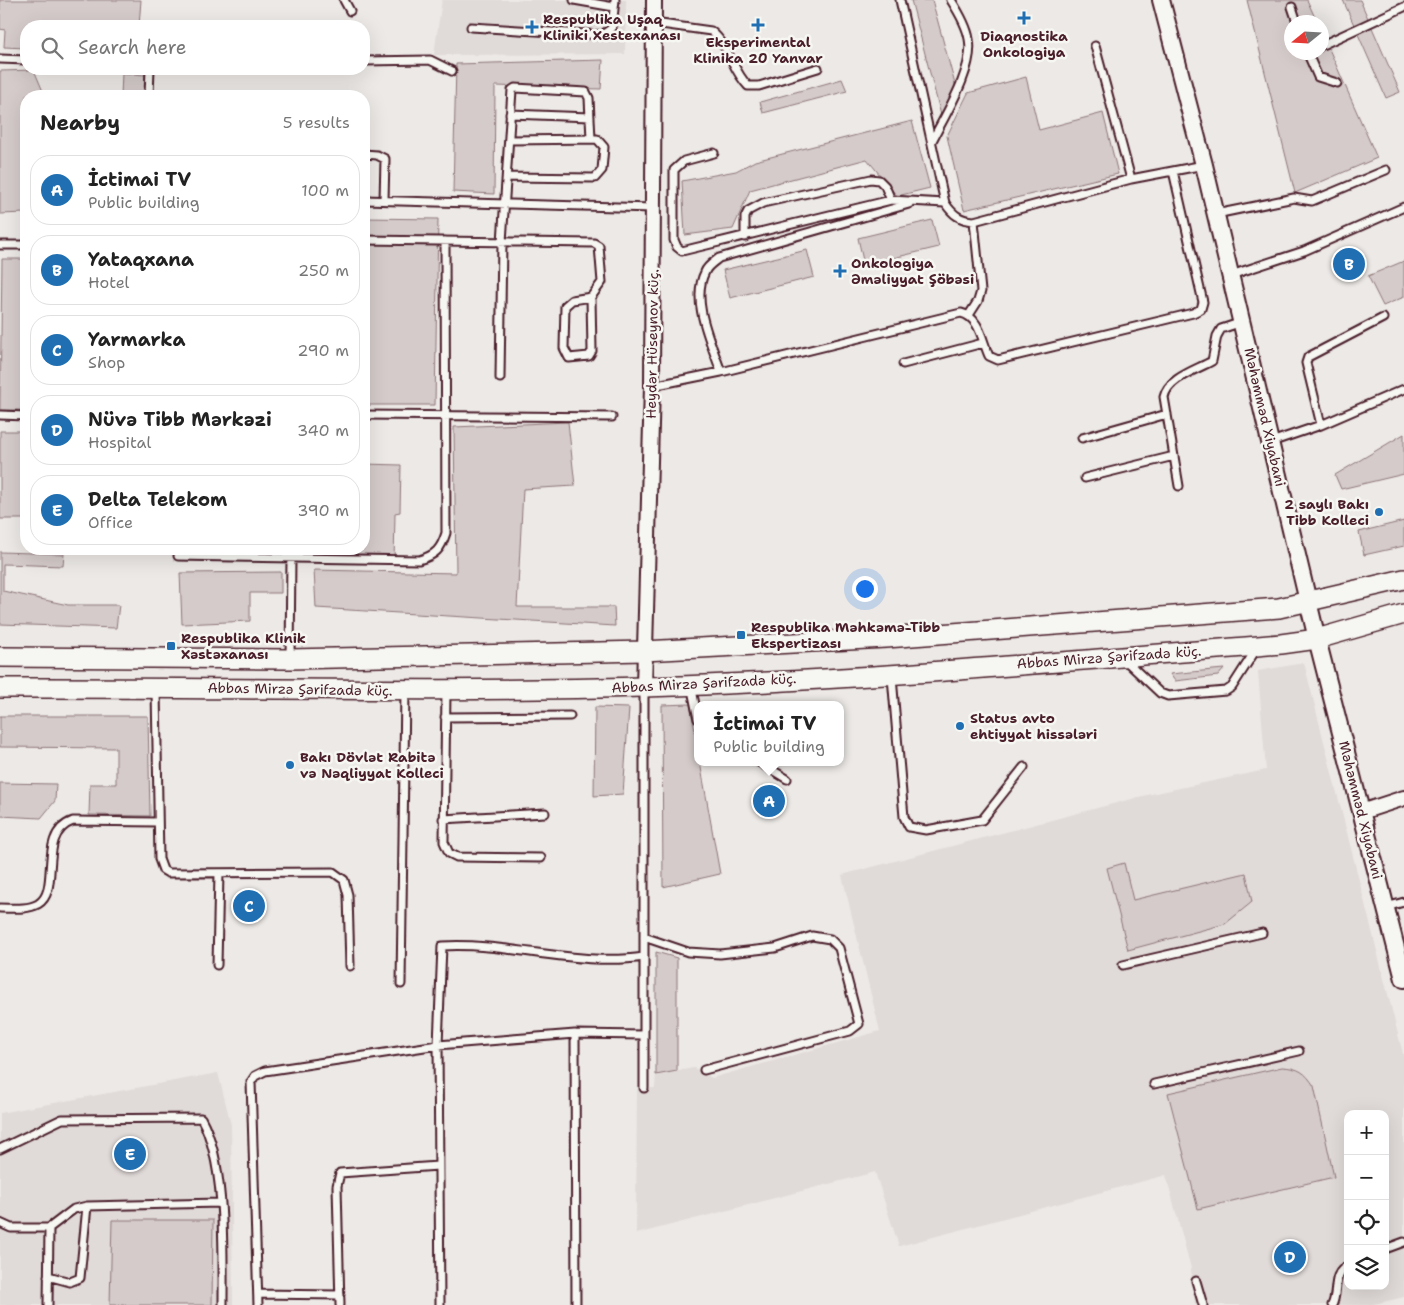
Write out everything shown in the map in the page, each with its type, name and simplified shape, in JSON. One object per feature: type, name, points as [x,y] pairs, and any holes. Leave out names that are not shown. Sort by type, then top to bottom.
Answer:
[{"type":"main road","name":"Abbas Mirzə Şərifzadə küç.","points":[[0,657],[290,659],[644,651],[886,638],[1279,608],[1404,579]]},
{"type":"main road","name":"Abbas Mirzə Şərifzadə küç.","points":[[0,688],[156,687],[446,691],[690,685],[892,674],[1258,646],[1317,639],[1404,614]]},
{"type":"street","name":"Heydər Hüseynov küç.","points":[[644,687],[652,386],[654,0]]},
{"type":"street","name":"Məhəmməd Xiyabani","points":[[1161,0],[1216,214],[1317,639],[1403,974]]},
{"type":"street","points":[[1361,812],[1404,798]]},
{"type":"lane","points":[[344,0],[350,11]]},
{"type":"lane","points":[[471,27],[602,35],[612,28],[615,4],[574,0]]},
{"type":"lane","points":[[900,0],[945,203],[951,212],[962,220],[974,222],[1131,179],[1204,165]]},
{"type":"lane","points":[[932,141],[965,72],[968,56],[969,40],[950,0]]},
{"type":"lane","points":[[1292,6],[1295,15]]},
{"type":"lane","points":[[1329,42],[1404,7]]},
{"type":"lane","points":[[654,23],[711,31],[719,37],[740,78],[748,86],[759,86],[818,68]]},
{"type":"lane","points":[[1095,46],[1131,179]]},
{"type":"lane","points":[[0,59],[20,60]]},
{"type":"lane","points":[[370,61],[430,60],[452,71]]},
{"type":"lane","points":[[1311,60],[1318,77],[1337,83]]},
{"type":"lane","points":[[149,90],[150,75]]},
{"type":"lane","points":[[500,378],[502,242],[510,95],[515,88],[582,90],[589,98],[591,139]]},
{"type":"lane","points":[[510,114],[590,117]]},
{"type":"lane","points":[[507,177],[594,178],[602,170],[604,147],[601,142],[591,139],[509,140]]},
{"type":"lane","points":[[714,153],[684,161],[674,170],[674,240],[677,247],[682,251],[891,200],[945,203]]},
{"type":"lane","points":[[370,154],[377,154],[385,159],[384,200]]},
{"type":"lane","points":[[652,386],[721,372],[961,313],[969,315],[975,321],[989,356],[998,360],[1193,313],[1202,309],[1203,302],[1173,170]]},
{"type":"lane","points":[[1216,214],[1294,198],[1312,201],[1386,170]]},
{"type":"lane","points":[[745,237],[745,217],[748,211],[763,202],[871,179],[880,180],[891,200]]},
{"type":"lane","points":[[370,200],[653,208]]},
{"type":"lane","points":[[721,372],[701,307],[700,291],[704,272],[711,264],[719,258],[914,202]]},
{"type":"lane","points":[[1231,276],[1304,251],[1404,207]]},
{"type":"lane","points":[[969,315],[978,302],[981,291],[974,222]]},
{"type":"lane","points":[[370,240],[594,243],[599,246],[602,282],[591,297],[592,351],[590,356],[569,358],[564,348],[565,306],[572,300],[591,297]]},
{"type":"lane","points":[[178,556],[420,560],[430,557],[441,549],[446,533],[445,241]]},
{"type":"lane","points":[[0,245],[20,245]]},
{"type":"lane","points":[[1321,425],[1306,364],[1308,357],[1383,318]]},
{"type":"lane","points":[[1179,486],[1164,397],[1165,389],[1174,381],[1212,361],[1217,336],[1221,329],[1242,322]]},
{"type":"lane","points":[[903,364],[983,343]]},
{"type":"lane","points":[[1271,442],[1321,425],[1404,388]]},
{"type":"lane","points":[[1082,438],[1167,414]]},
{"type":"lane","points":[[0,415],[20,416]]},
{"type":"lane","points":[[370,415],[612,417]]},
{"type":"lane","points":[[1085,478],[1174,456]]},
{"type":"lane","points":[[290,659],[291,557]]},
{"type":"lane","points":[[1121,656],[1160,693],[1175,697],[1226,691],[1232,687],[1258,646]]},
{"type":"lane","points":[[892,674],[904,817],[909,827],[926,830],[982,820],[1024,767]]},
{"type":"lane","points":[[690,685],[694,702]]},
{"type":"lane","points":[[156,687],[157,822],[159,859],[162,870],[168,873],[333,872],[344,880],[348,895],[350,966]]},
{"type":"lane","points":[[644,687],[644,1088]]},
{"type":"lane","points":[[401,984],[405,690]]},
{"type":"lane","points":[[446,691],[443,819],[444,842],[449,853],[457,857],[541,858]]},
{"type":"lane","points":[[445,717],[570,716]]},
{"type":"lane","points":[[766,766],[787,779]]},
{"type":"lane","points":[[443,819],[545,813]]},
{"type":"lane","points":[[0,908],[29,908],[40,904],[46,895],[55,835],[63,825],[73,821],[157,822]]},
{"type":"lane","points":[[217,965],[219,873]]},
{"type":"lane","points":[[1386,907],[1404,902]]},
{"type":"lane","points":[[1123,965],[1262,933]]},
{"type":"lane","points":[[644,937],[688,952],[706,954],[775,948],[812,936],[830,939],[840,948],[859,1024],[850,1032],[704,1070]]},
{"type":"lane","points":[[440,1305],[438,1045],[442,946],[468,944],[618,961],[644,957]]},
{"type":"lane","points":[[258,1305],[251,1082],[255,1076],[265,1071],[438,1045],[575,1034],[644,1035]]},
{"type":"lane","points":[[575,1034],[576,1305]]},
{"type":"lane","points":[[1154,1084],[1299,1051]]},
{"type":"lane","points":[[0,1149],[62,1119],[201,1118],[210,1134],[220,1203],[223,1240],[223,1305]]},
{"type":"lane","points":[[340,1305],[337,1186],[340,1173],[438,1166]]},
{"type":"lane","points":[[0,1223],[11,1228],[48,1228],[74,1209],[87,1206],[220,1203]]},
{"type":"lane","points":[[48,1276],[70,1282],[80,1278],[87,1206]]},
{"type":"lane","points":[[48,1228],[48,1305]]},
{"type":"lane","points":[[1389,1248],[1404,1242]]},
{"type":"lane","points":[[1332,1305],[1337,1277],[1341,1269],[1344,1268]]},
{"type":"lane","points":[[1196,1282],[1204,1305]]},
{"type":"lane","points":[[258,1294],[340,1295]]},
{"type":"shaded area","points":[[0,0],[141,0],[139,20],[20,20],[20,48],[4,47],[5,30],[0,29]]},
{"type":"shaded area","name":"Respublika Uşaq Kliniki Xestexanası","points":[[442,0],[626,0],[625,54],[434,55]]},
{"type":"shaded area","points":[[911,0],[932,0],[956,88],[942,119]]},
{"type":"shaded area","points":[[1247,0],[1307,0],[1314,15],[1284,15],[1284,60],[1329,60],[1329,49],[1377,158],[1295,193]]},
{"type":"shaded area","points":[[1343,0],[1360,0],[1400,92],[1386,98]]},
{"type":"shaded area","points":[[603,60],[601,89],[495,86],[494,194],[453,192],[456,64]]},
{"type":"shaded area","points":[[20,70],[20,75],[36,75],[42,90],[20,90],[20,213],[0,214],[0,71]]},
{"type":"shaded area","points":[[122,75],[145,75],[144,90],[121,90]]},
{"type":"shaded area","points":[[1026,77],[1039,130],[1103,113],[1118,174],[964,210],[947,136],[968,93]]},
{"type":"shaded area","points":[[842,79],[847,91],[763,113],[760,102]]},
{"type":"shaded area","points":[[912,121],[930,188],[897,196],[867,159],[750,190],[733,229],[685,235],[682,181],[736,171],[755,161]]},
{"type":"shaded area","points":[[370,218],[438,219],[435,405],[370,405]]},
{"type":"shaded area","points":[[932,220],[939,247],[864,265],[858,238]]},
{"type":"shaded area","points":[[807,250],[814,277],[730,298],[723,270]]},
{"type":"shaded area","points":[[2,259],[20,259],[20,410],[0,410]]},
{"type":"shaded area","points":[[1404,261],[1404,297],[1383,306],[1368,276]]},
{"type":"shaded area","points":[[568,422],[575,486],[523,489],[517,607],[614,607],[615,626],[316,608],[314,570],[456,573],[454,427]]},
{"type":"shaded area","points":[[0,431],[20,431],[20,519],[0,519]]},
{"type":"shaded area","points":[[1404,434],[1404,474],[1341,489],[1335,475]]},
{"type":"shaded area","points":[[370,464],[401,465],[400,512],[395,513],[394,563],[320,563],[321,555],[370,555]]},
{"type":"shaded area","points":[[1404,521],[1404,546],[1364,555],[1359,532]]},
{"type":"shaded area","points":[[0,552],[20,553],[20,555],[64,555],[63,566],[3,564],[3,591],[68,605],[119,605],[116,628],[0,624]]},
{"type":"shaded area","points":[[216,555],[271,555],[271,559],[216,559]]},
{"type":"shaded area","points":[[281,572],[281,593],[250,593],[250,621],[182,624],[180,573]]},
{"type":"shaded area","points":[[1304,663],[1404,1058],[1404,1297],[1370,1305],[1195,1305],[1191,1268],[1166,1175],[899,1246],[875,1172],[636,1234],[637,1089],[655,1088],[656,1075],[694,1068],[712,1078],[880,1031],[842,875],[1147,795],[1266,770],[1258,671]]},
{"type":"shaded area","points":[[1224,669],[1218,676],[1175,681],[1170,674]]},
{"type":"shaded area","points":[[690,704],[694,726],[694,766],[701,766],[720,874],[663,887],[662,705]]},
{"type":"shaded area","points":[[595,707],[629,708],[623,794],[594,796]]},
{"type":"shaded area","points":[[0,716],[148,716],[150,816],[89,815],[90,784],[116,784],[116,748],[0,747]]},
{"type":"shaded area","points":[[0,783],[56,784],[55,801],[41,818],[0,816]]},
{"type":"shaded area","points":[[1124,863],[1133,900],[1246,873],[1252,902],[1225,924],[1128,950],[1107,868]]},
{"type":"shaded area","points":[[656,952],[677,958],[677,1071],[656,1075]]},
{"type":"shaded area","points":[[1282,1067],[1293,1068],[1301,1072],[1308,1077],[1314,1086],[1334,1177],[1198,1209],[1168,1093]]},
{"type":"shaded area","points":[[218,1073],[231,1125],[233,1305],[0,1305],[0,1113]]},
{"type":"shaded area","points":[[112,1220],[213,1220],[212,1305],[110,1305]]},
{"type":"place","name":"Diaqnostika Onkologiya","points":[[1024,18]]},
{"type":"place","name":"Eksperimental Klinika 20 Yanvar","points":[[758,25]]},
{"type":"place","name":"Respublika Uşaq Kliniki Xestexanası","points":[[532,27]]},
{"type":"place","name":"Yataqxana","points":[[1349,264]]},
{"type":"place","name":"Onkologiya Əməliyyat Şöbəsi","points":[[840,271]]},
{"type":"place","name":"2 saylı Bakı Tibb Kolleci","points":[[1379,512]]},
{"type":"place","name":"Respublika Məhkəmə-Tibb Ekspertizası","points":[[741,635]]},
{"type":"place","name":"Respublika Klinik Xəstəxanası","points":[[171,646]]},
{"type":"place","name":"Status avto ehtiyyat hissələri","points":[[960,726]]},
{"type":"place","name":"Bakı Dövlət Rabitə və Nəqliyyat Kolleci","points":[[290,765]]},
{"type":"place","name":"İctimai TV","points":[[769,801]]},
{"type":"place","name":"Yarmarka","points":[[249,906]]},
{"type":"place","name":"Delta Telekom","points":[[130,1154]]},
{"type":"place","name":"Nüvə Tibb Mərkəzi","points":[[1290,1257]]}]
